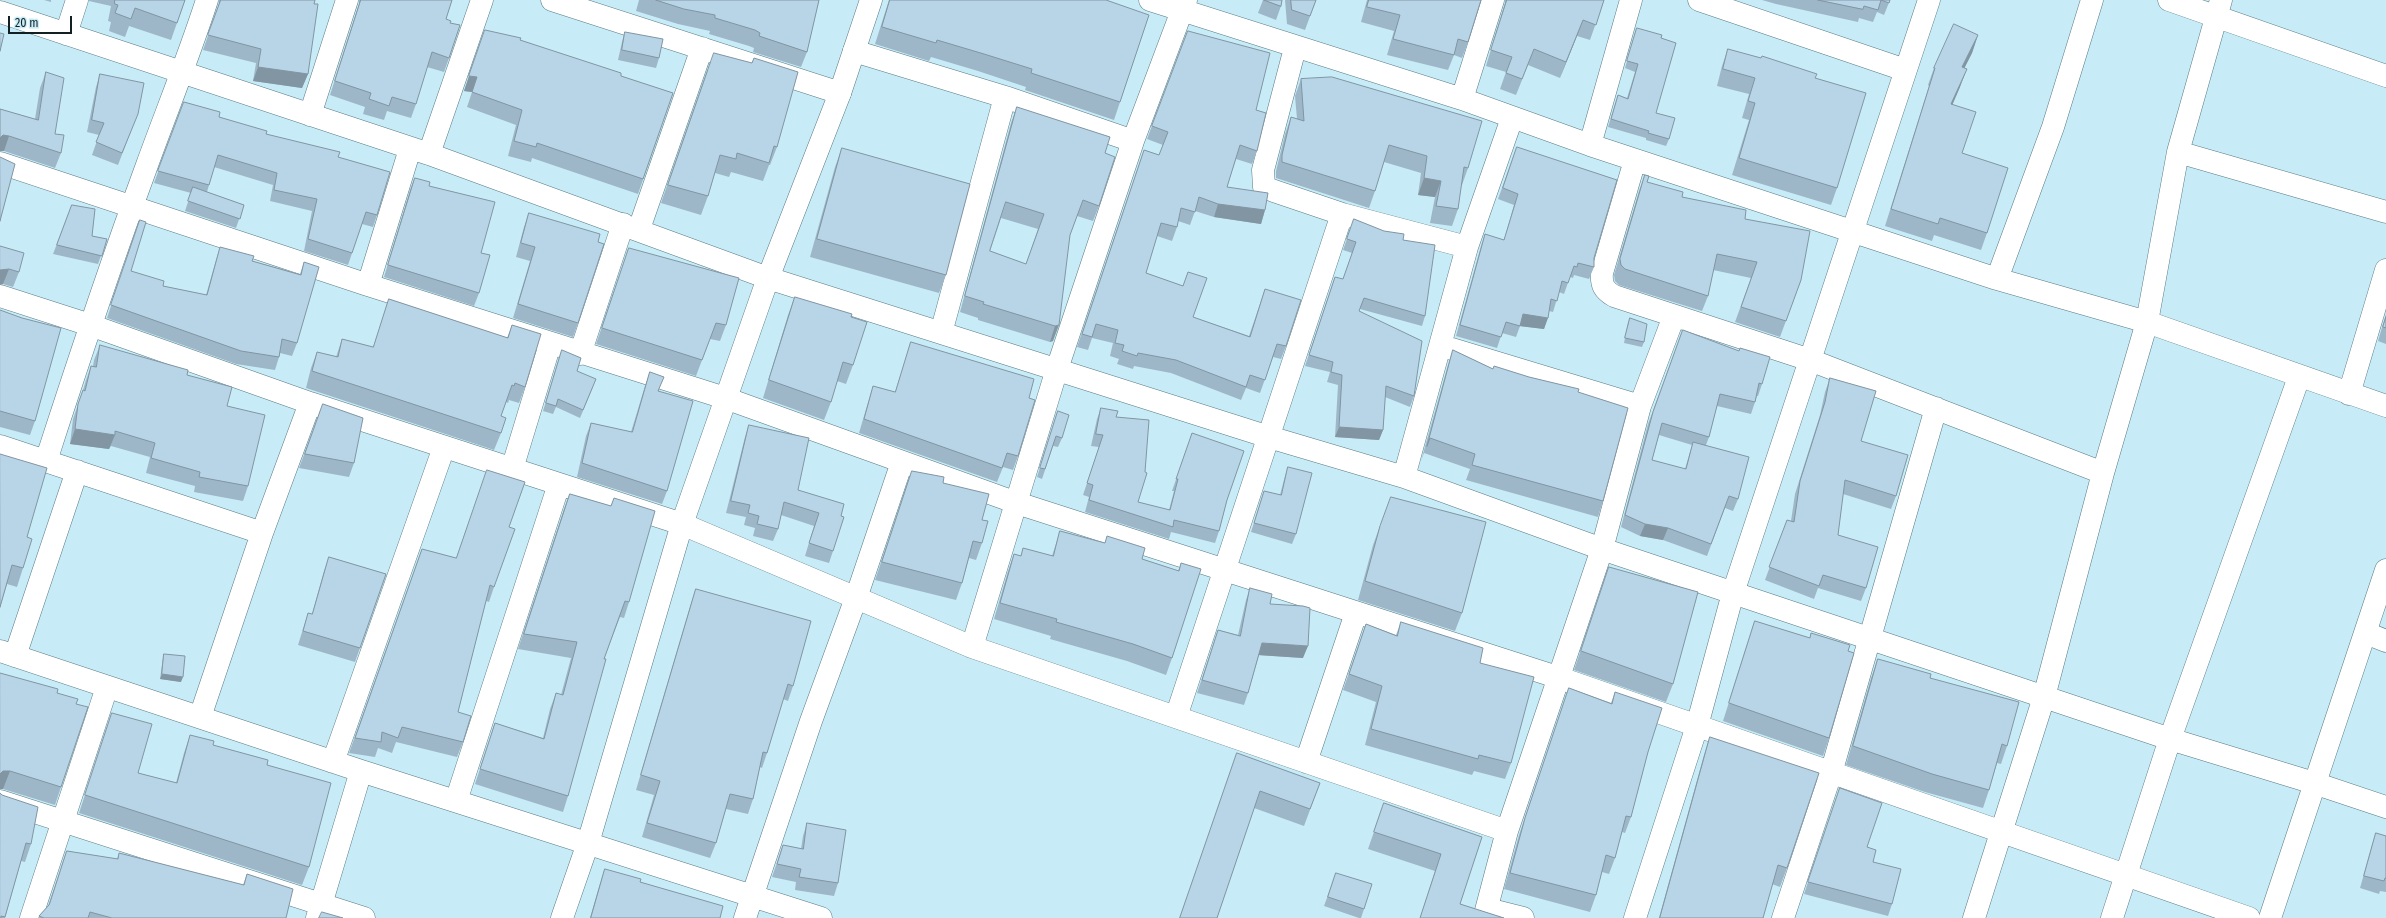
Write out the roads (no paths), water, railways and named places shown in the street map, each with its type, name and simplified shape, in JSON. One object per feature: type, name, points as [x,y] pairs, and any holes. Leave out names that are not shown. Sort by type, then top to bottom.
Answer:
[{"type":"street","points":[[66,34],[77,0]]},
{"type":"street","points":[[46,461],[90,325],[131,208],[183,72],[207,0]]},
{"type":"street","points":[[310,115],[347,0]]},
{"type":"street","points":[[368,285],[419,151],[482,0]]},
{"type":"street","points":[[552,0],[605,8],[702,48],[840,93]]},
{"type":"street","points":[[562,918],[588,843],[682,524],[768,278],[840,93],[871,0]]},
{"type":"street","points":[[1150,0],[1184,6],[1295,48],[1462,100],[1590,145],[1997,279],[2147,322],[2299,377],[2386,406]]},
{"type":"street","points":[[1462,100],[1493,0]]},
{"type":"street","points":[[1590,145],[1632,0]]},
{"type":"street","points":[[1698,0],[1905,70]]},
{"type":"street","points":[[1635,918],[1696,726],[1733,593],[1929,0]]},
{"type":"street","points":[[1997,279],[2053,127],[2092,0]]},
{"type":"street","points":[[2168,0],[2219,8],[2386,76]]},
{"type":"street","points":[[972,647],[1018,503],[1057,369],[1133,141],[1184,6]]},
{"type":"street","points":[[1974,918],[2044,697],[2103,473],[2147,322],[2178,152],[2219,8]]},
{"type":"street","points":[[0,12],[419,151],[768,278],[1269,437],[1404,477],[1602,550],[2170,739],[2314,782],[2386,807]]},
{"type":"street","points":[[580,354],[702,48]]},
{"type":"street","points":[[1295,48],[1263,170],[1262,180],[1264,187],[1342,214],[1467,247]]},
{"type":"street","points":[[854,51],[1005,97],[1133,141]]},
{"type":"street","points":[[941,333],[1005,97]]},
{"type":"street","points":[[1404,477],[1442,346],[1467,247],[1512,118]]},
{"type":"street","points":[[2178,152],[2386,212]]},
{"type":"street","points":[[1636,160],[1602,274],[1601,284],[1606,292],[1614,296],[1810,360],[2103,473]]},
{"type":"street","points":[[0,163],[131,208],[580,354],[725,398],[1018,503],[1560,678],[1831,773],[2001,830],[2249,918]]},
{"type":"street","points":[[1176,717],[1226,571],[1342,214]]},
{"type":"street","points":[[2350,394],[2386,270]]},
{"type":"street","points":[[0,296],[90,325],[310,403],[682,524],[972,647],[1507,831]]},
{"type":"street","points":[[1523,918],[1486,913],[1507,831],[1560,678],[1602,550],[1640,406],[1674,316]]},
{"type":"street","points":[[512,469],[550,344]]},
{"type":"street","points":[[1442,346],[1640,406]]},
{"type":"street","points":[[2112,918],[2170,739],[2299,377]]},
{"type":"street","points":[[200,717],[262,533],[310,403]]},
{"type":"street","points":[[1782,918],[1831,773],[1936,408]]},
{"type":"street","points":[[0,446],[262,533]]},
{"type":"street","points":[[333,762],[444,447]]},
{"type":"street","points":[[745,918],[811,721],[856,598],[902,462]]},
{"type":"street","points":[[77,471],[8,654],[360,771],[821,918]]},
{"type":"street","points":[[456,801],[559,484]]},
{"type":"street","points":[[2270,918],[2314,782],[2366,633],[2386,570]]},
{"type":"street","points":[[1306,762],[1356,613]]},
{"type":"street","points":[[2366,633],[2386,641]]},
{"type":"street","points":[[32,918],[107,687]]},
{"type":"street","points":[[319,911],[360,771]]},
{"type":"street","points":[[0,801],[319,911],[364,918]]}]
